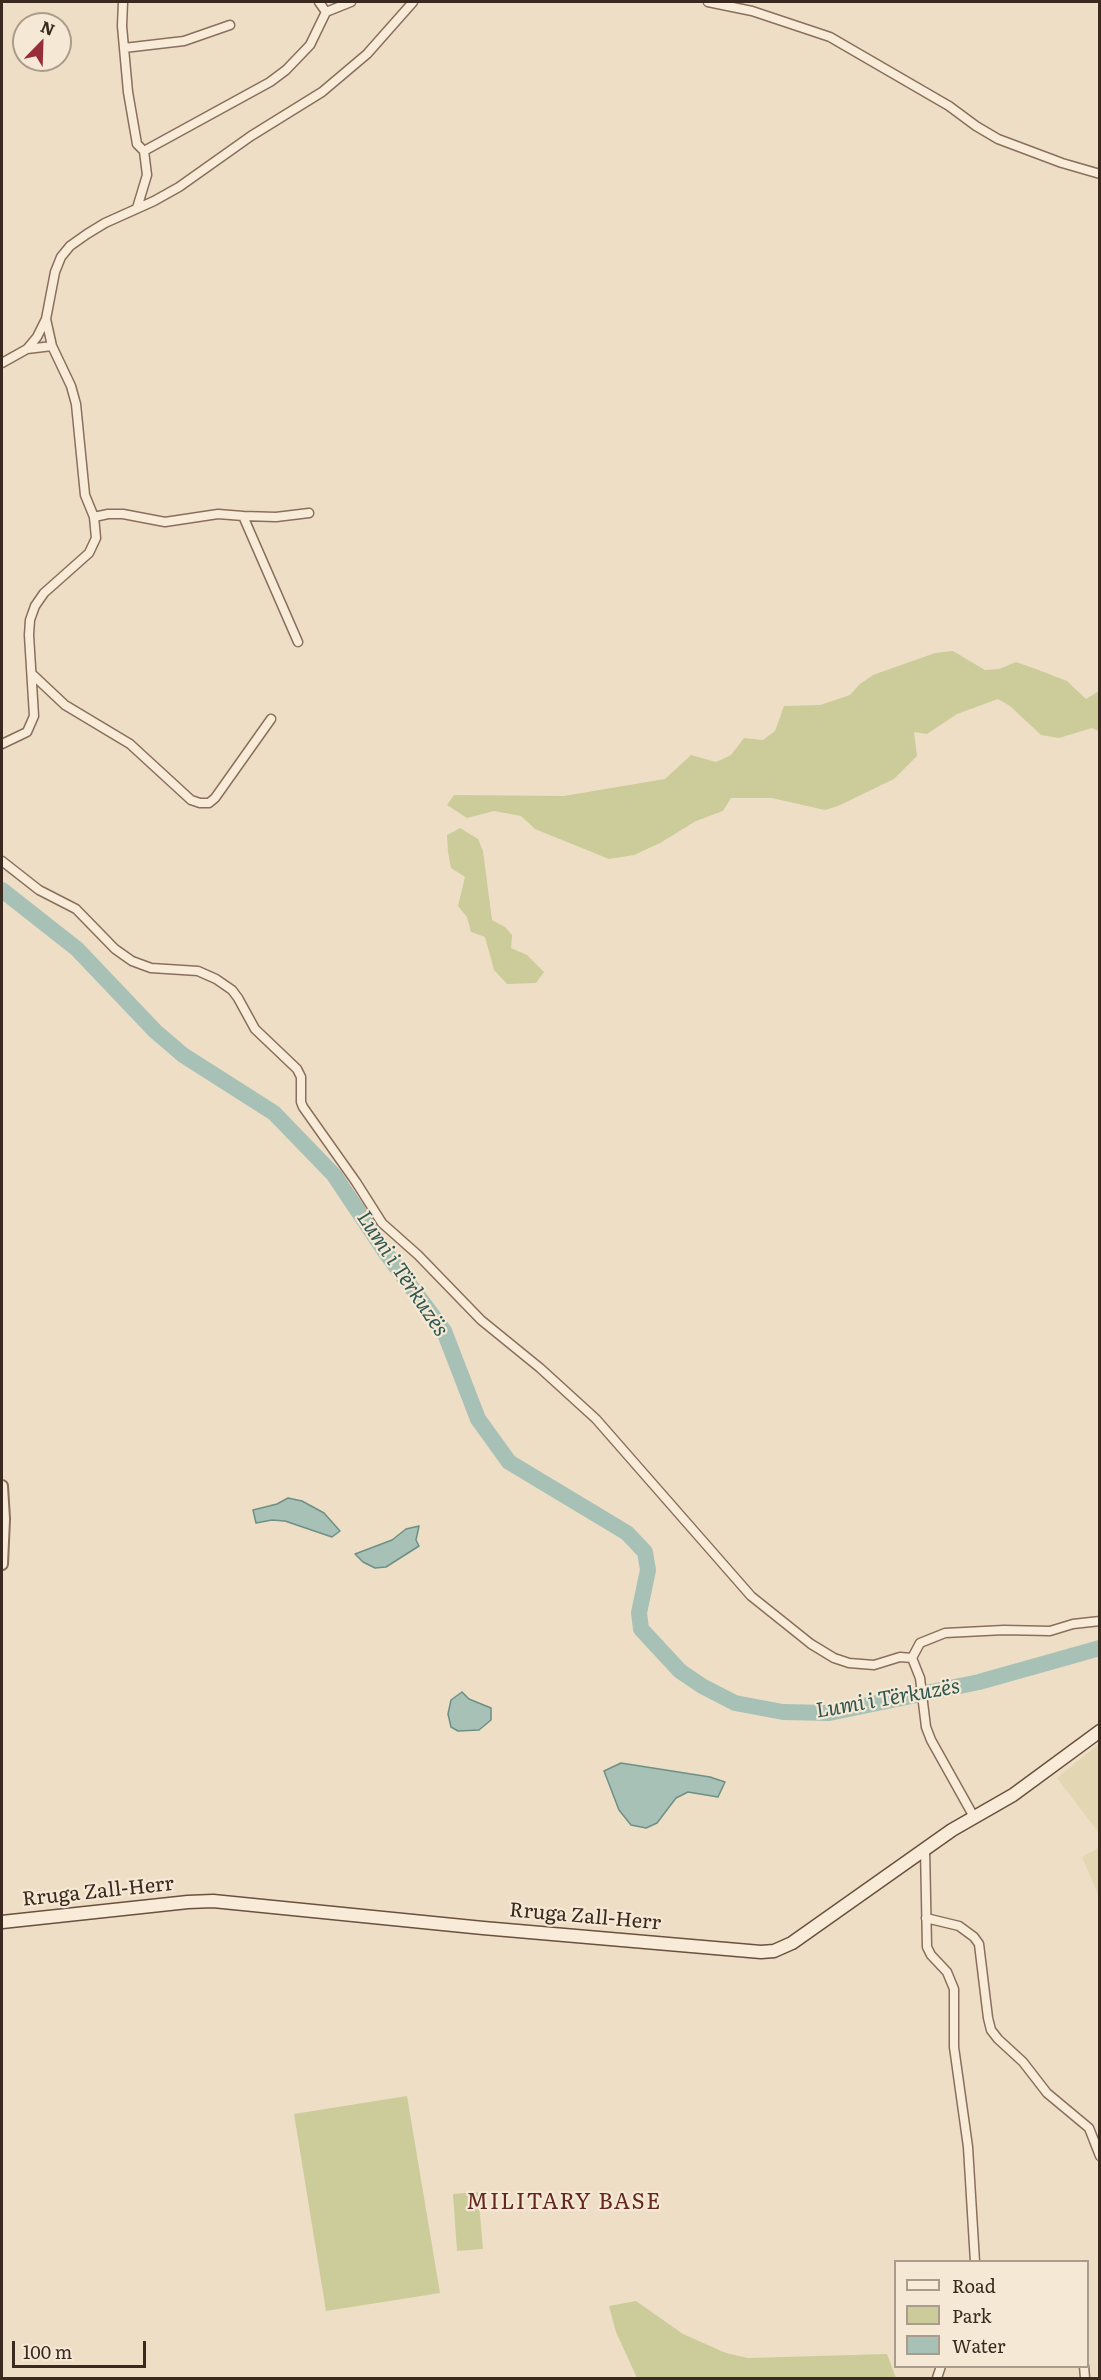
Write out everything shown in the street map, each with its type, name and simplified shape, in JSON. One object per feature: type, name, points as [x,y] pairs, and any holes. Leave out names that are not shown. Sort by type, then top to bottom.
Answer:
[{"type":"main road","name":"Rruga Zall-Herr","points":[[2,1922],[213,1901],[483,1928],[774,1951],[792,1943],[925,1848],[1012,1795],[1100,1731]]},
{"type":"street","points":[[123,2],[124,48],[136,144],[144,151],[147,175],[137,208]]},
{"type":"street","points":[[319,2],[326,12]]},
{"type":"street","points":[[144,151],[270,82],[286,70],[310,45],[326,12],[351,2]]},
{"type":"street","points":[[2,363],[27,349],[37,337],[46,319],[55,272],[66,252],[105,223],[179,187],[251,136],[322,92],[367,54],[414,2]]},
{"type":"street","points":[[708,2],[752,11],[830,37],[949,106],[998,139],[1044,157],[1100,174]]},
{"type":"street","points":[[124,48],[184,41],[230,25]]},
{"type":"street","points":[[2,744],[20,737],[31,725],[34,702],[29,635],[30,620],[35,606],[44,592],[78,564],[94,547],[96,529],[85,495],[76,404],[71,386],[52,346],[46,319]]},
{"type":"street","points":[[27,349],[52,346]]},
{"type":"street","points":[[94,517],[123,514],[165,522],[218,514],[276,517],[309,513]]},
{"type":"street","points":[[243,516],[298,642]]},
{"type":"street","points":[[31,674],[64,705],[130,744],[192,800],[200,803],[209,802],[215,798],[271,719]]},
{"type":"street","points":[[2,861],[39,891],[76,909],[115,949],[132,962],[151,968],[198,971],[232,990],[255,1029],[297,1069],[302,1086],[301,1102],[308,1115],[382,1223],[481,1320],[540,1368],[596,1419],[751,1596],[811,1644],[834,1658],[862,1665],[874,1665],[900,1657],[912,1658]]},
{"type":"street","points":[[2,1486],[4,1520],[2,1564]]},
{"type":"street","points":[[974,1817],[931,1740],[920,1678],[912,1658],[920,1643],[945,1633],[1004,1630],[1050,1632],[1073,1624],[1100,1621]]},
{"type":"street","points":[[925,1848],[927,1947],[930,1954],[947,1972],[954,1989],[954,2047],[968,2147],[975,2260]]},
{"type":"street","points":[[926,1918],[959,1926],[974,1937],[979,1944],[988,2018],[992,2030],[998,2039],[1023,2062],[1047,2093],[1089,2128],[1100,2156]]},
{"type":"shaded area","points":[[1099,1744],[1099,1833],[1057,1778]]},
{"type":"shaded area","points":[[1099,1848],[1099,1896],[1082,1857]]},
{"type":"green space","points":[[953,651],[985,670],[999,669],[1016,662],[1036,669],[1067,681],[1086,699],[1099,691],[1099,731],[1092,728],[1059,738],[1041,735],[1010,706],[998,699],[957,714],[927,734],[914,732],[917,756],[894,779],[838,806],[825,810],[772,798],[731,798],[723,811],[696,821],[660,843],[634,855],[609,859],[535,829],[521,816],[494,811],[467,818],[447,805],[454,795],[564,796],[665,779],[691,755],[716,762],[731,755],[744,738],[763,740],[775,731],[784,706],[820,705],[850,695],[873,675],[935,653]]},
{"type":"green space","points":[[460,828],[478,839],[483,851],[492,920],[505,927],[512,935],[511,948],[527,955],[544,972],[536,983],[507,984],[494,970],[485,937],[471,932],[467,917],[458,906],[465,877],[451,868],[447,835]]},
{"type":"green space","points":[[407,2096],[440,2293],[326,2311],[294,2114]]},
{"type":"green space","points":[[478,2192],[483,2249],[457,2251],[453,2194]]},
{"type":"green space","points":[[636,2301],[683,2334],[726,2353],[748,2358],[887,2354],[896,2378],[637,2378],[616,2332],[609,2306]]},
{"type":"water","points":[[288,1498],[302,1501],[324,1513],[340,1531],[332,1537],[285,1521],[272,1520],[256,1523],[253,1510],[277,1504]]},
{"type":"water","points":[[419,1526],[416,1540],[419,1546],[386,1567],[375,1568],[363,1562],[355,1554],[392,1540],[406,1529]]},
{"type":"water","points":[[462,1692],[469,1699],[491,1708],[491,1720],[479,1730],[458,1731],[451,1727],[448,1714],[451,1700]]},
{"type":"water","points":[[621,1763],[710,1777],[725,1782],[718,1797],[688,1792],[676,1798],[657,1823],[646,1828],[631,1825],[619,1810],[604,1771]]},
{"type":"waterway","name":"Lumi i Tërkuzës","points":[[2,890],[77,949],[155,1031],[183,1055],[274,1113],[334,1175],[386,1253],[444,1331],[478,1419],[509,1462],[627,1533],[645,1552],[648,1570],[639,1613],[641,1629],[680,1671],[702,1686],[735,1703],[783,1712],[829,1713],[979,1682],[1100,1648]]},
{"type":"district","name":"MILITARY BASE","points":[[564,2203]]}]
